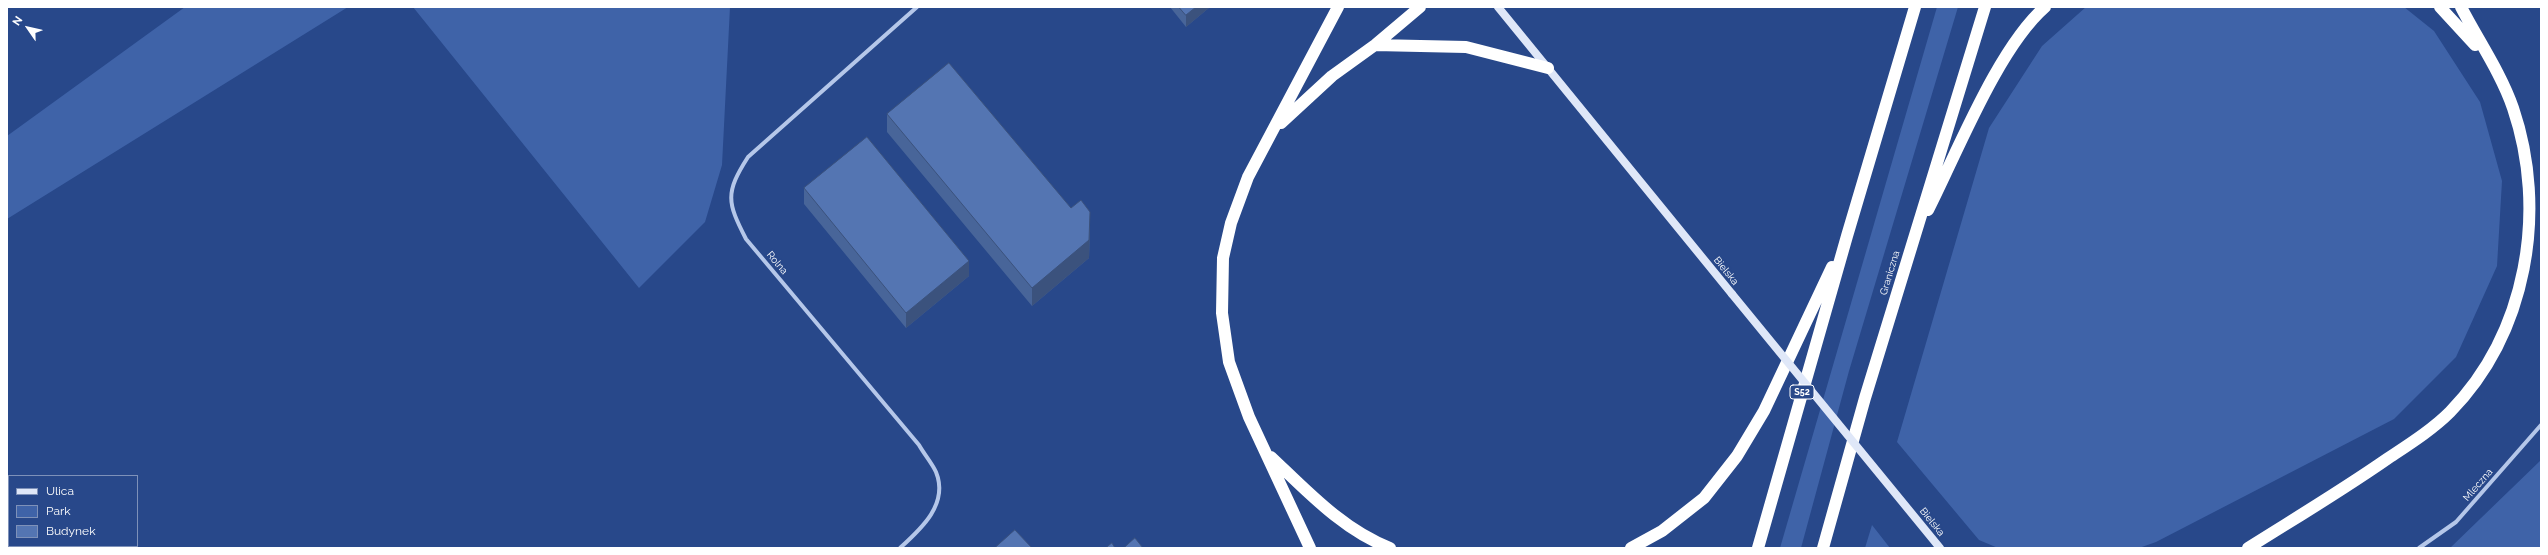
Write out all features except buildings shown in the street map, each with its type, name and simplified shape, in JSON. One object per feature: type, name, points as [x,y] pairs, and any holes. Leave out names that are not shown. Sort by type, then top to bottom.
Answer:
[{"type":"highway","points":[[1310,548],[1249,417],[1229,362],[1222,313],[1223,258],[1231,223],[1248,177],[1338,7]]},
{"type":"highway","points":[[1274,129],[1332,76],[1374,45],[1420,7]]},
{"type":"highway","name":"S52","points":[[1758,548],[1847,236],[1915,7]]},
{"type":"highway","name":"Graniczna","points":[[1823,548],[1912,244],[1985,7]]},
{"type":"highway","points":[[1912,244],[1989,87],[2014,45],[2045,7]]},
{"type":"highway","points":[[2440,7],[2470,38],[2499,79]]},
{"type":"highway","points":[[2248,548],[2350,485],[2411,443],[2449,412],[2476,380],[2497,347],[2510,319],[2523,276],[2528,242],[2530,204],[2529,176],[2522,140],[2512,107],[2461,7]]},
{"type":"highway","points":[[1374,45],[1466,47],[1548,68]]},
{"type":"highway","points":[[1631,548],[1662,531],[1704,498],[1737,456],[1764,411],[1847,236]]},
{"type":"highway","points":[[1267,454],[1325,508],[1370,540],[1390,548]]},
{"type":"main road","name":"Bielska","points":[[1498,7],[1940,548]]},
{"type":"street","name":"Rolna","points":[[900,548],[924,526],[939,499],[936,472],[919,445],[746,238],[734,215],[730,193],[737,174],[748,157],[917,7]]},
{"type":"street","name":"Mleczna","points":[[2419,548],[2456,522],[2541,425]]},
{"type":"green space","points":[[185,7],[348,7],[7,219],[7,136]]},
{"type":"green space","points":[[413,7],[730,7],[722,165],[705,222],[639,288]]},
{"type":"green space","points":[[1937,7],[1958,7],[1849,371],[1801,548],[1780,548]]},
{"type":"green space","points":[[2086,7],[2404,7],[2434,31],[2480,102],[2502,181],[2497,266],[2456,357],[2394,419],[2156,542],[2139,548],[1998,548],[1979,540],[1897,442],[1989,128],[2042,46]]},
{"type":"green space","points":[[2541,460],[2541,548],[2450,548]]},
{"type":"green space","points":[[1872,525],[1890,548],[1865,548]]}]
